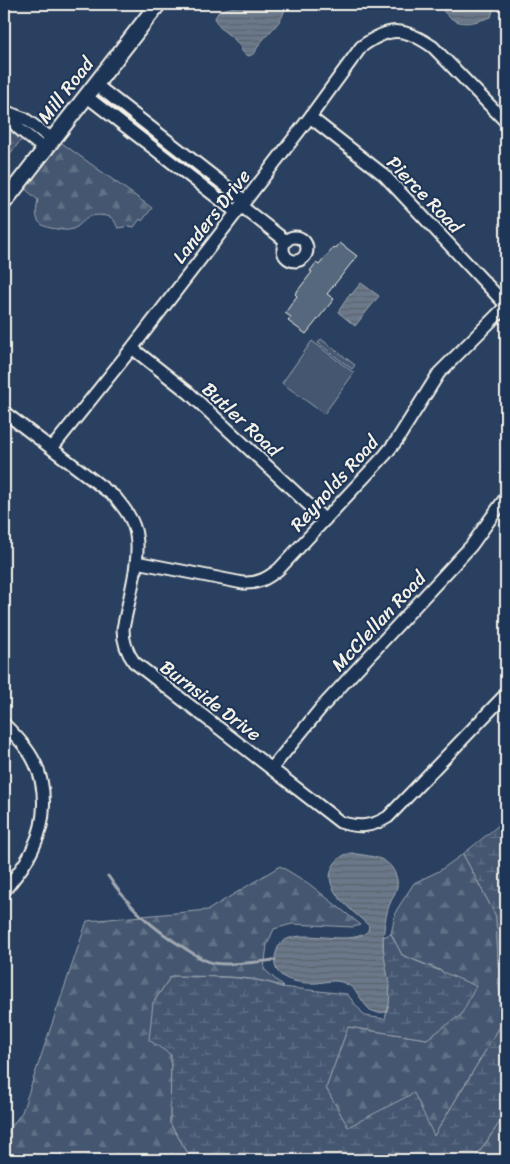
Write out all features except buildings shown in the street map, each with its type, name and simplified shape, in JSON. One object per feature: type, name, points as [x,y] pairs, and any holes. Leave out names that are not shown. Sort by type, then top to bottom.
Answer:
[{"type":"street","name":"Mill Road","points":[[4,202],[158,4]]},
{"type":"street","name":"Landers Drive","points":[[52,448],[132,348],[310,117],[361,47],[382,34],[389,32],[412,34],[433,47],[506,122]]},
{"type":"street","points":[[91,90],[286,241]]},
{"type":"street","points":[[4,110],[25,119],[48,144]]},
{"type":"street","name":"Pierce Road","points":[[310,117],[384,175],[506,305]]},
{"type":"street","name":"Reynolds Road","points":[[136,562],[252,583],[265,579],[279,569],[385,455],[397,440],[439,373],[506,305]]},
{"type":"street","name":"Butler Road","points":[[132,348],[196,399],[325,520]]},
{"type":"street","name":"Burnside Drive","points":[[4,412],[115,497],[126,510],[136,535],[136,562],[124,628],[124,638],[130,656],[146,673],[340,822],[368,826],[394,813],[506,694]]},
{"type":"street","name":"McClellan Road","points":[[272,768],[321,708],[471,546],[506,497]]},
{"type":"street","points":[[4,724],[18,738],[35,763],[44,790],[43,817],[34,846],[4,891]]},
{"type":"green space","points":[[4,117],[30,129],[4,161]]},
{"type":"green space","points":[[59,141],[152,208],[142,221],[140,219],[134,227],[118,228],[112,218],[94,215],[71,230],[50,228],[41,224],[36,212],[38,200],[23,187]]},
{"type":"green space","points":[[321,339],[355,365],[352,369],[318,343]]},
{"type":"green space","points":[[312,341],[354,373],[324,414],[282,383]]},
{"type":"green space","points":[[506,818],[506,1113],[474,1160],[192,1160],[170,1123],[171,1055],[149,1040],[153,1003],[171,976],[257,980],[281,987],[347,994],[365,1016],[385,1019],[390,986],[384,960],[383,937],[391,934],[402,955],[476,986],[461,1015],[427,1039],[348,1027],[326,1088],[348,1127],[414,1093],[434,1136],[501,1025],[496,916],[463,854]]},
{"type":"green space","points":[[463,854],[496,916],[501,1025],[434,1136],[347,1127],[326,1088],[348,1027],[427,1039],[440,970],[402,955],[391,934],[396,911],[414,883],[439,871]]},
{"type":"green space","points":[[280,866],[308,883],[361,925],[353,927],[292,924],[274,929],[267,945],[264,969],[284,987],[243,978],[171,976],[153,1003],[171,1055],[170,1123],[192,1160],[4,1160],[4,1137],[22,1112],[87,921],[208,910]]},
{"type":"green space","points":[[506,1113],[506,1160],[474,1160]]},
{"type":"shaded area","points":[[246,4],[285,4],[282,18],[278,24],[262,41],[255,53],[249,56],[219,26],[215,18],[219,11]]},
{"type":"shaded area","points":[[438,4],[495,4],[491,17],[468,23],[455,21]]},
{"type":"shaded area","points":[[361,283],[379,296],[355,326],[338,312],[350,294]]},
{"type":"shaded area","points":[[352,853],[372,856],[389,864],[397,880],[396,889],[387,913],[383,940],[390,997],[386,1012],[378,1013],[370,1010],[356,991],[344,983],[334,981],[309,983],[292,981],[285,978],[276,968],[275,960],[278,948],[282,942],[288,939],[299,936],[352,937],[368,931],[369,926],[340,898],[334,890],[331,881],[331,872],[335,863],[342,856]]},
{"type":"waterway","points":[[108,876],[142,917],[202,959],[213,963],[228,964],[275,960]]}]
